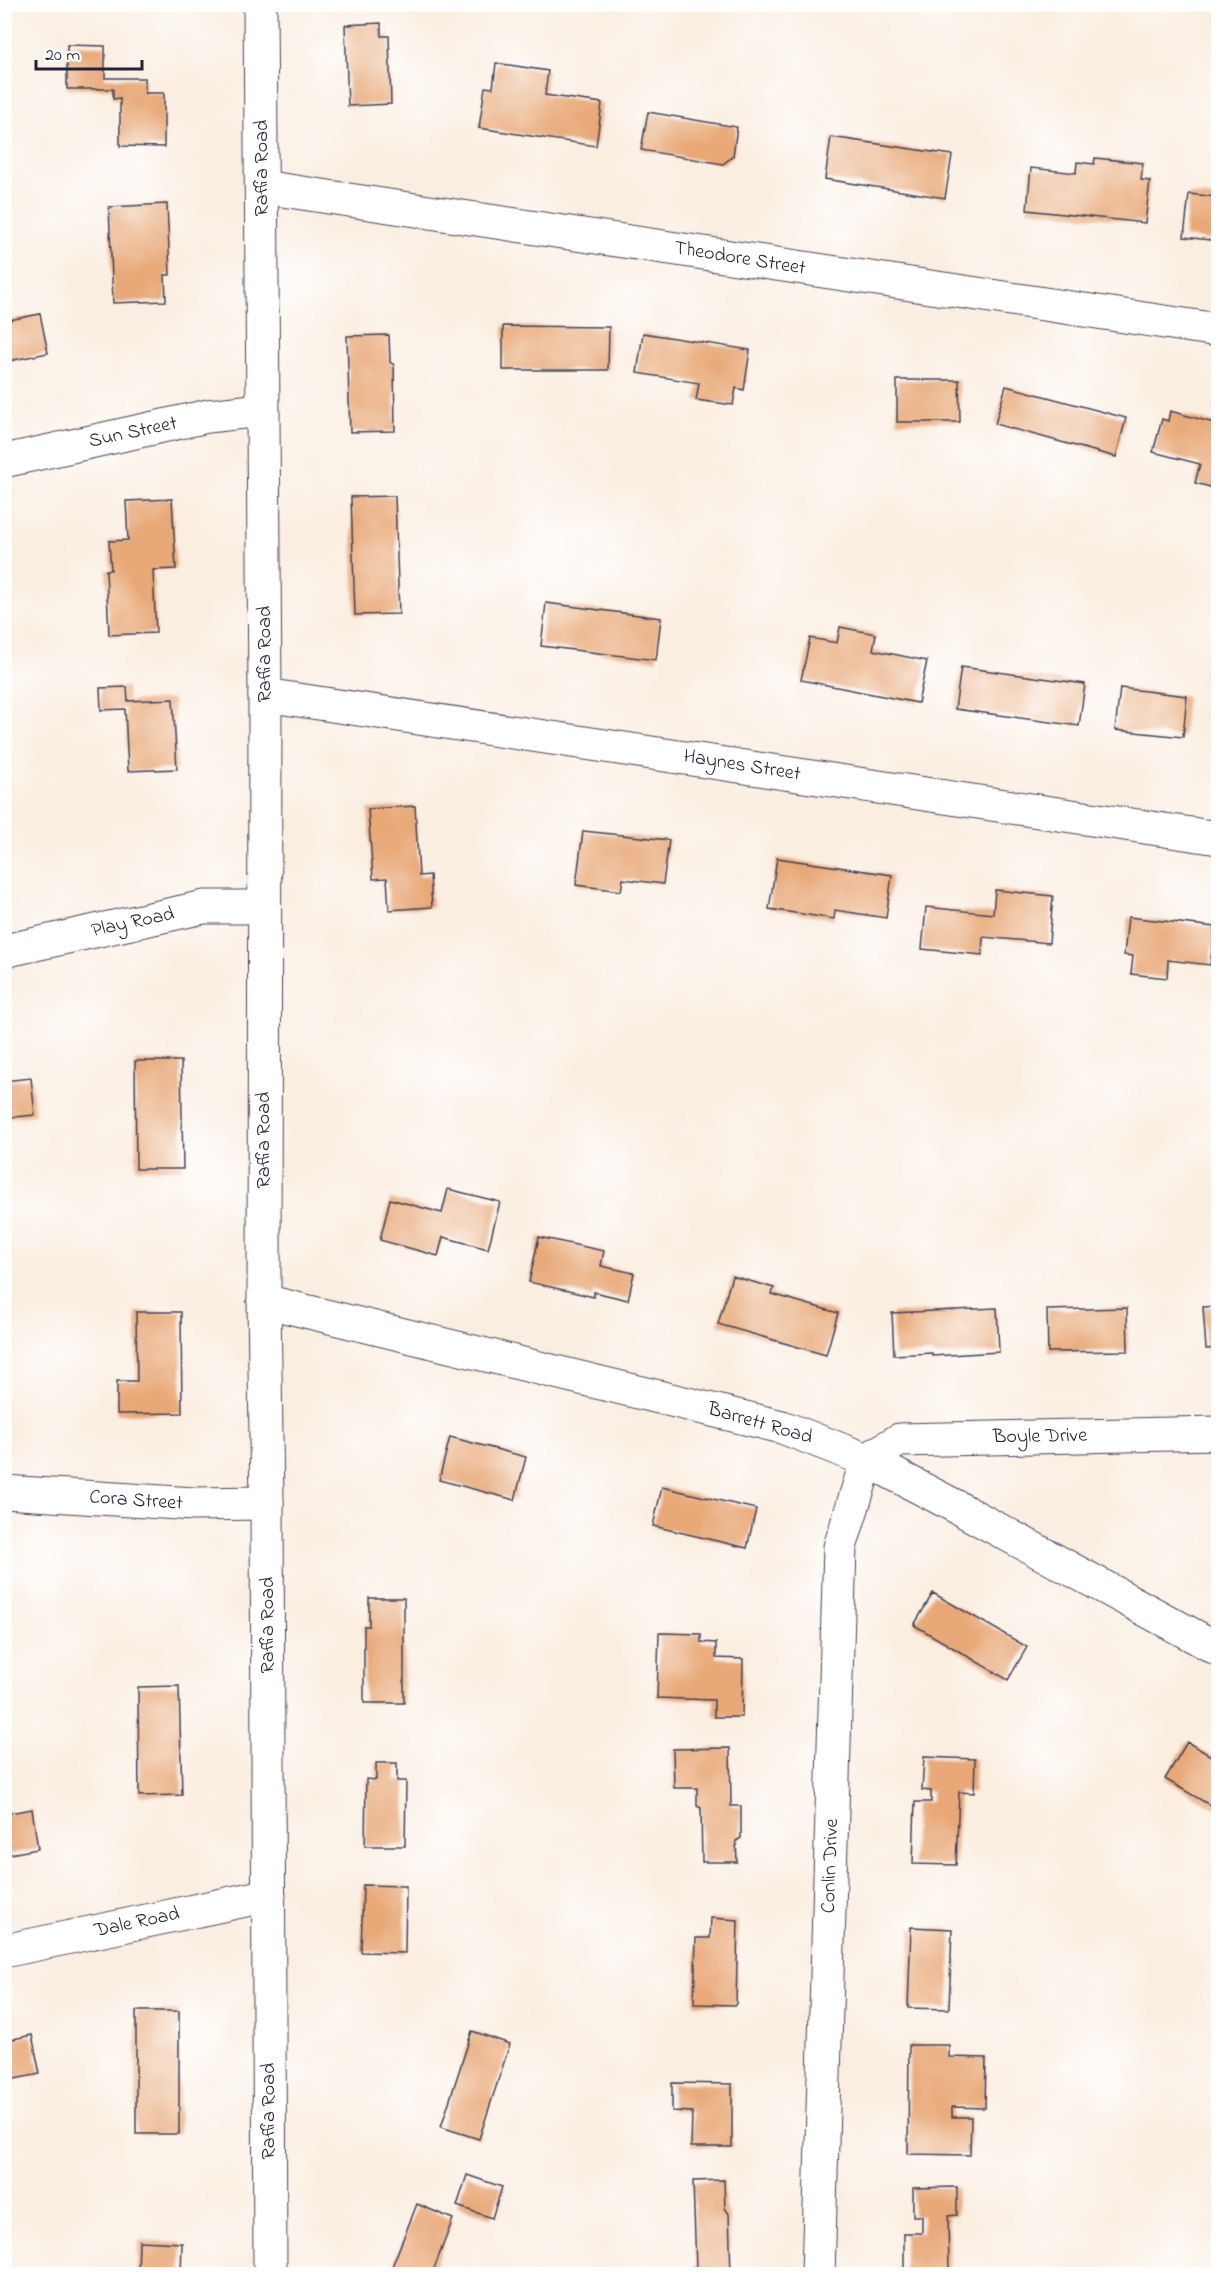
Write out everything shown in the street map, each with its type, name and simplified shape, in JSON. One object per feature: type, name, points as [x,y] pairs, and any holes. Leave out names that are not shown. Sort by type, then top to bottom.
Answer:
[{"type":"street","name":"Raffia Road","points":[[260,4],[265,695],[264,1300],[270,2274]]},
{"type":"street","name":"Theodore Street","points":[[262,187],[1218,330]]},
{"type":"street","name":"Sun Street","points":[[4,461],[208,416],[262,410]]},
{"type":"street","name":"Haynes Street","points":[[265,695],[1218,838]]},
{"type":"street","name":"Play Road","points":[[4,951],[204,907],[264,907]]},
{"type":"street","name":"Barrett Road","points":[[264,1300],[782,1427],[867,1460],[1218,1649]]},
{"type":"street","name":"Boyle Drive","points":[[867,1460],[898,1440],[1218,1433]]},
{"type":"street","name":"Conlin Drive","points":[[818,2274],[840,1547],[867,1460]]},
{"type":"street","name":"Cora Street","points":[[4,1492],[194,1504],[267,1503]]},
{"type":"street","name":"Dale Road","points":[[4,1951],[269,1895]]},
{"type":"building","points":[[381,23],[381,36],[389,36],[391,104],[348,106],[345,25]]},
{"type":"building","points":[[67,45],[105,46],[105,78],[145,78],[145,93],[164,93],[164,147],[120,146],[120,98],[113,99],[113,89],[67,89]]},
{"type":"building","points":[[496,63],[548,71],[545,95],[602,103],[596,146],[479,128],[485,87],[493,88]]},
{"type":"building","points":[[648,112],[737,127],[733,156],[723,164],[641,150]]},
{"type":"building","points":[[831,137],[952,155],[945,198],[825,179]]},
{"type":"building","points":[[1095,158],[1143,163],[1141,180],[1150,181],[1145,223],[1027,210],[1031,168],[1076,173],[1077,162],[1094,164]]},
{"type":"building","points":[[1189,194],[1218,197],[1218,241],[1184,237]]},
{"type":"building","points":[[167,204],[170,275],[165,275],[166,301],[113,303],[109,207]]},
{"type":"building","points":[[40,314],[48,353],[4,362],[4,321]]},
{"type":"building","points":[[503,326],[609,327],[608,370],[503,370]]},
{"type":"building","points":[[643,333],[750,350],[744,390],[736,388],[733,405],[696,400],[699,383],[637,373]]},
{"type":"building","points":[[389,335],[390,362],[394,365],[395,431],[350,432],[347,336]]},
{"type":"building","points":[[897,380],[959,380],[960,422],[897,422]]},
{"type":"building","points":[[1006,386],[1126,418],[1116,457],[995,424]]},
{"type":"building","points":[[1170,411],[1218,424],[1218,489],[1195,483],[1200,464],[1153,452],[1162,419],[1168,421]]},
{"type":"building","points":[[395,496],[399,614],[355,615],[351,497]]},
{"type":"building","points":[[172,499],[176,569],[153,570],[156,633],[109,635],[106,570],[111,570],[109,541],[128,540],[126,501]]},
{"type":"building","points":[[546,603],[661,618],[656,660],[541,646]]},
{"type":"building","points":[[840,627],[876,634],[873,650],[927,661],[918,703],[801,680],[810,638],[837,643]]},
{"type":"building","points":[[961,667],[1085,684],[1079,726],[955,709]]},
{"type":"building","points":[[127,687],[128,701],[173,699],[177,769],[128,771],[125,709],[101,710],[100,688]]},
{"type":"building","points":[[1120,688],[1187,696],[1183,737],[1115,730]]},
{"type":"building","points":[[415,806],[419,876],[430,875],[432,907],[389,910],[387,878],[373,879],[368,809]]},
{"type":"building","points":[[583,831],[669,840],[663,884],[623,879],[621,891],[576,885]]},
{"type":"building","points":[[777,858],[892,875],[886,918],[835,910],[834,919],[769,909]]},
{"type":"building","points":[[995,890],[1053,896],[1049,943],[983,937],[982,955],[922,949],[926,907],[993,914]]},
{"type":"building","points":[[1128,917],[1215,927],[1210,965],[1168,960],[1167,978],[1131,974],[1133,956],[1124,955]]},
{"type":"building","points":[[135,1061],[181,1061],[183,1169],[136,1169]]},
{"type":"building","points":[[31,1078],[35,1115],[4,1118],[4,1081]]},
{"type":"building","points":[[448,1189],[500,1202],[488,1249],[443,1237],[438,1256],[380,1240],[390,1199],[442,1213]]},
{"type":"building","points":[[539,1237],[604,1251],[601,1266],[634,1273],[628,1300],[594,1292],[594,1297],[529,1282]]},
{"type":"building","points":[[732,1276],[774,1288],[772,1294],[838,1313],[826,1355],[718,1324]]},
{"type":"building","points":[[1218,1306],[1218,1348],[1206,1349],[1203,1307]]},
{"type":"building","points":[[997,1308],[999,1352],[932,1356],[932,1353],[894,1355],[892,1313]]},
{"type":"building","points":[[1127,1308],[1128,1351],[1048,1352],[1047,1310]]},
{"type":"building","points":[[136,1312],[181,1312],[182,1413],[117,1414],[117,1381],[137,1381]]},
{"type":"building","points":[[450,1437],[526,1457],[515,1500],[439,1480]]},
{"type":"building","points":[[662,1487],[756,1509],[747,1548],[653,1526]]},
{"type":"building","points":[[4,1586],[9,1587],[6,1631],[4,1631]]},
{"type":"building","points":[[933,1593],[1027,1647],[1008,1680],[914,1625]]},
{"type":"building","points":[[369,1598],[404,1598],[404,1703],[364,1703],[364,1626],[369,1626]]},
{"type":"building","points":[[659,1633],[701,1634],[701,1642],[716,1643],[716,1658],[743,1659],[742,1717],[714,1717],[714,1700],[657,1698]]},
{"type":"building","points":[[179,1686],[182,1795],[139,1796],[138,1687]]},
{"type":"building","points":[[1187,1742],[1218,1760],[1218,1810],[1165,1779]]},
{"type":"building","points":[[730,1748],[731,1806],[741,1806],[741,1838],[736,1841],[737,1862],[702,1862],[701,1808],[697,1806],[697,1788],[674,1788],[673,1749]]},
{"type":"building","points":[[924,1757],[975,1759],[974,1793],[959,1792],[956,1865],[913,1864],[915,1802],[931,1802],[931,1791],[922,1790]]},
{"type":"building","points":[[376,1763],[397,1763],[397,1781],[406,1781],[405,1846],[365,1846],[366,1779],[376,1780]]},
{"type":"building","points":[[32,1809],[38,1849],[4,1855],[4,1814]]},
{"type":"building","points":[[363,1885],[406,1886],[405,1953],[361,1952]]},
{"type":"building","points":[[711,1918],[738,1920],[736,2005],[694,2004],[696,1938],[710,1938]]},
{"type":"building","points":[[911,1927],[952,1929],[949,2009],[908,2008]]},
{"type":"building","points":[[136,2011],[179,2011],[179,2134],[136,2134]]},
{"type":"building","points":[[472,2031],[510,2044],[479,2139],[441,2127]]},
{"type":"building","points":[[32,2035],[40,2074],[4,2081],[4,2041]]},
{"type":"building","points":[[909,2045],[949,2045],[949,2057],[986,2058],[985,2108],[952,2107],[952,2117],[971,2117],[970,2155],[908,2154]]},
{"type":"building","points":[[672,2083],[732,2084],[732,2147],[691,2147],[692,2112],[672,2111]]},
{"type":"building","points":[[467,2175],[502,2187],[492,2218],[457,2206]]},
{"type":"building","points":[[724,2180],[725,2208],[729,2214],[731,2274],[688,2274],[688,2268],[696,2267],[693,2181]]},
{"type":"building","points":[[957,2187],[957,2215],[948,2216],[949,2274],[904,2274],[904,2233],[922,2233],[922,2216],[913,2216],[913,2188]]},
{"type":"building","points":[[417,2204],[453,2219],[432,2274],[405,2274],[391,2269]]},
{"type":"building","points":[[139,2241],[182,2243],[181,2274],[138,2274]]}]
